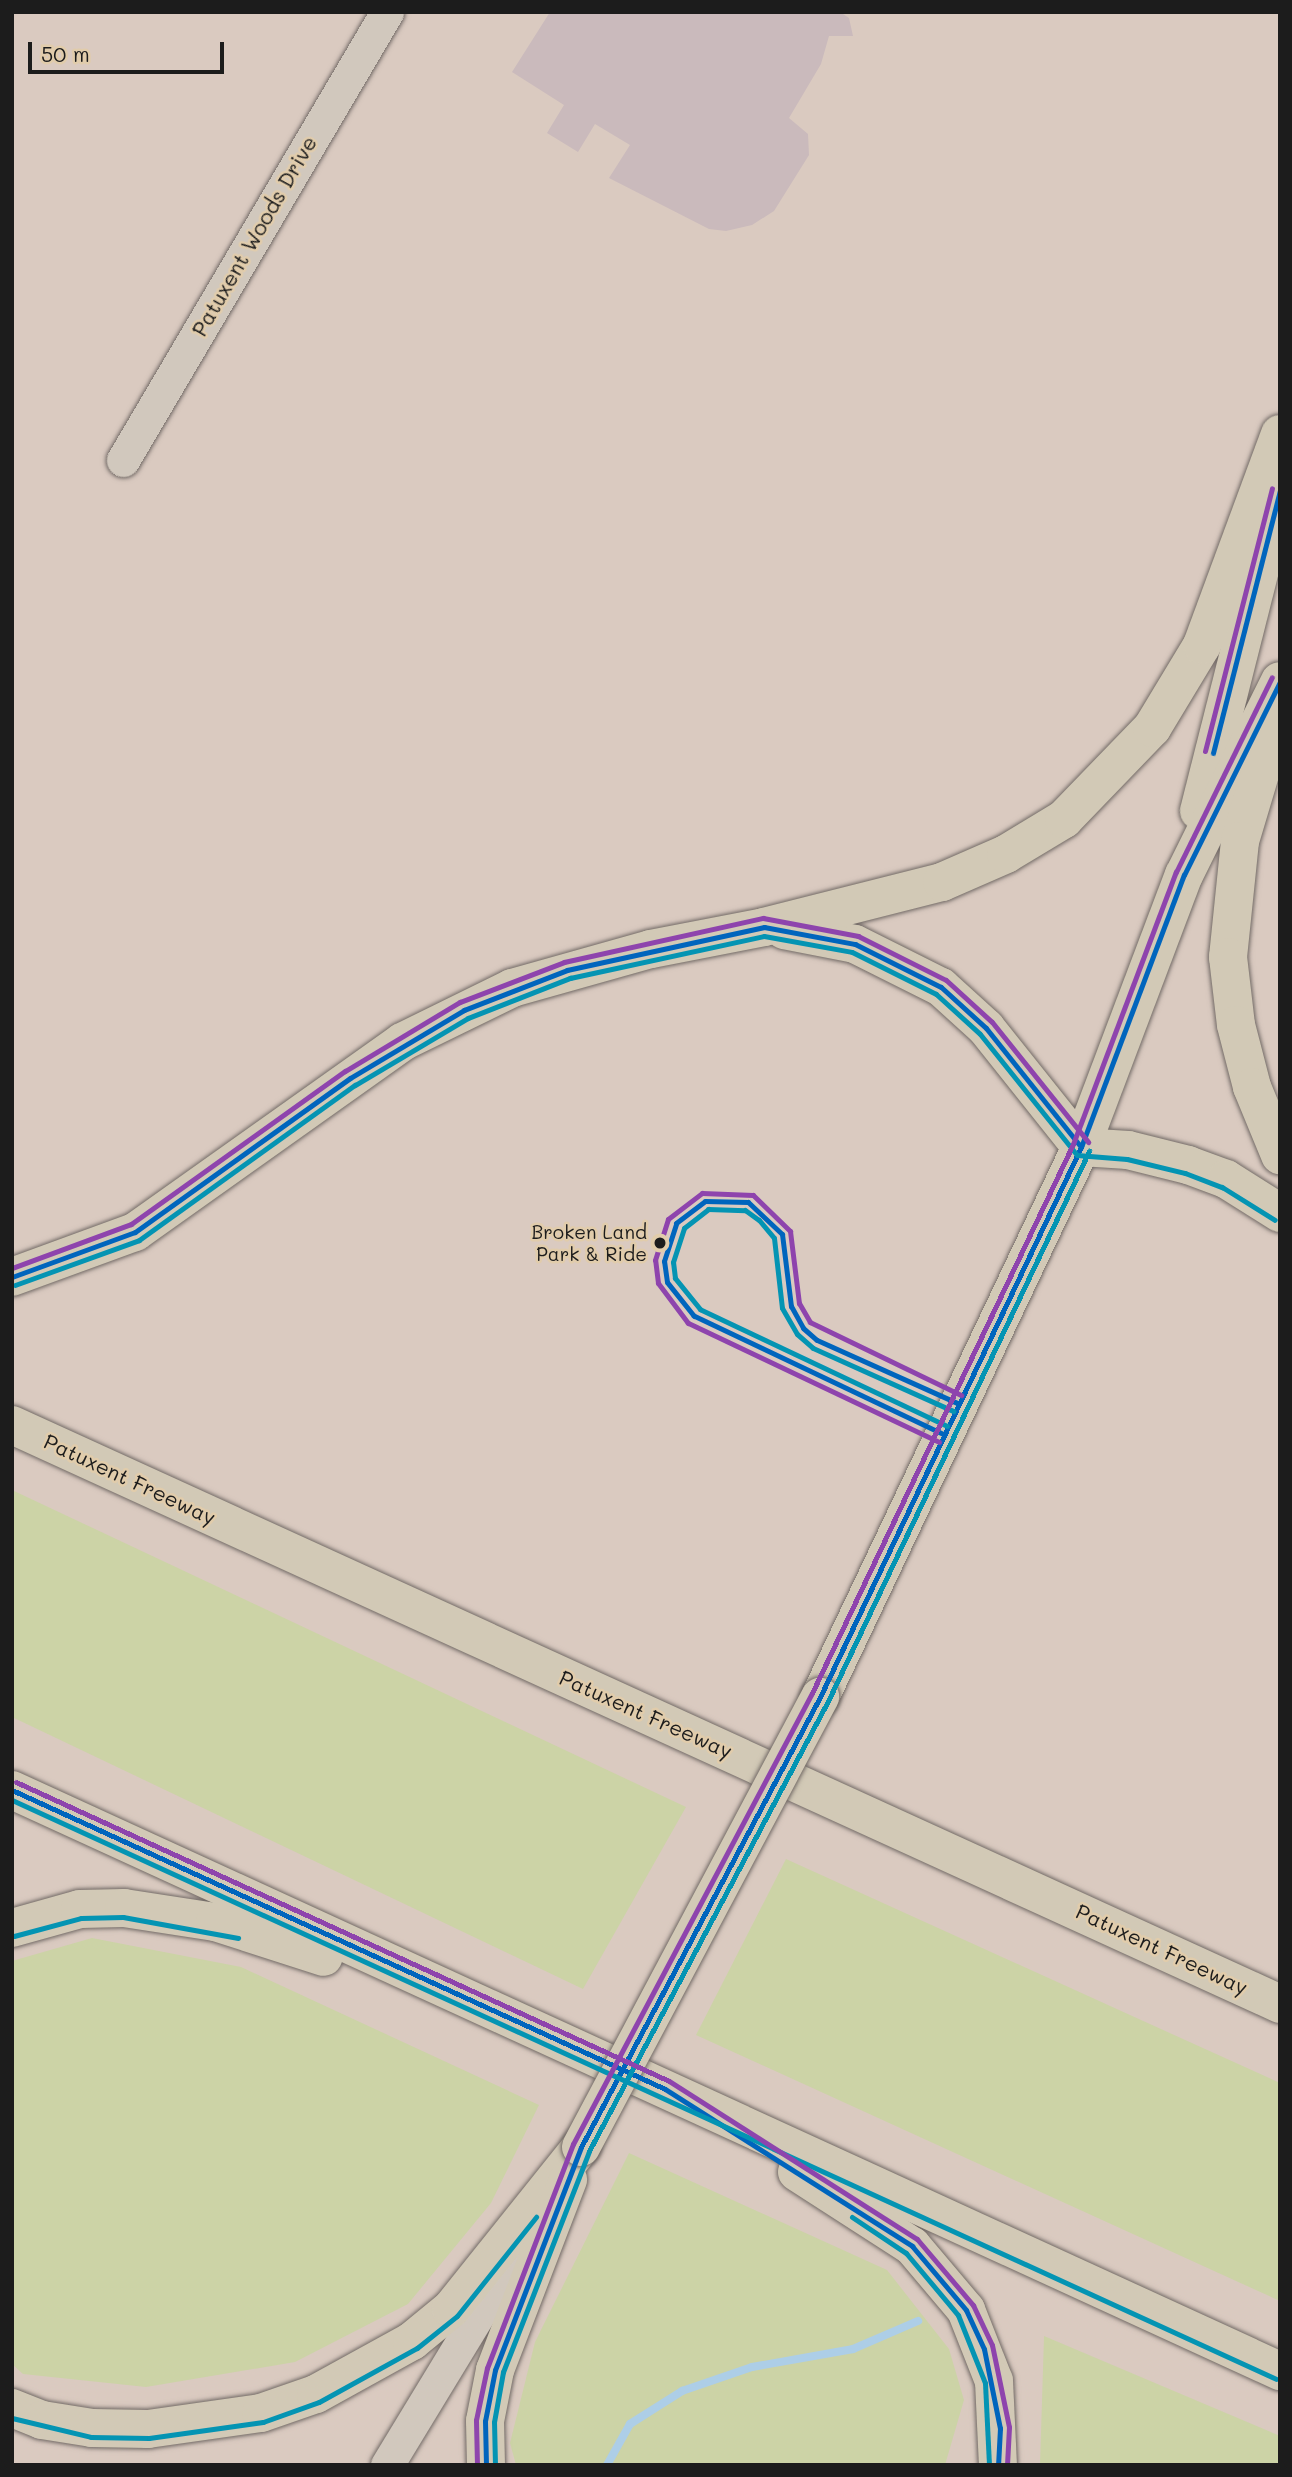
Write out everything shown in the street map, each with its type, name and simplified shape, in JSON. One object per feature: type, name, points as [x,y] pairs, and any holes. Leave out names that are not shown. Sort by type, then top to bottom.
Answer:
[{"type":"main road","points":[[12,1277],[135,1232],[371,1063],[464,1010],[567,970],[764,927],[942,882],[1006,854],[1063,820],[1115,772],[1152,728],[1202,645],[1280,434]]},
{"type":"main road","points":[[1184,875],[1280,490]]},
{"type":"main road","points":[[486,2465],[485,2421],[495,2370],[581,2147],[820,1697],[1081,1147],[1184,875],[1280,681]]},
{"type":"main road","points":[[1280,707],[1240,841],[1228,957],[1239,1038],[1280,1155]]},
{"type":"main road","points":[[764,927],[855,944],[941,987],[986,1028],[1081,1147],[1128,1150],[1188,1165],[1226,1179],[1280,1213]]},
{"type":"main road","name":"Patuxent Freeway","points":[[12,1425],[1280,2004]]},
{"type":"main road","points":[[12,1790],[1280,2371]]},
{"type":"main road","points":[[12,1928],[80,1909],[124,1908],[215,1922],[506,2017]]},
{"type":"main road","points":[[665,2089],[875,2220],[940,2273],[984,2349],[1000,2427],[998,2465]]},
{"type":"main road","points":[[12,2409],[42,2420],[92,2428],[148,2429],[202,2425],[316,2395],[412,2341],[451,2309],[581,2147]]},
{"type":"street","name":"Patuxent Woods Drive","points":[[123,460],[387,12]]},
{"type":"street","points":[[387,2465],[581,2147]]},
{"type":"green space","points":[[12,1490],[686,1807],[583,1989],[12,1717]]},
{"type":"green space","points":[[786,1859],[1280,2083],[1280,2301],[696,2035]]},
{"type":"green space","points":[[92,1938],[241,1967],[539,2105],[491,2203],[408,2304],[295,2362],[146,2387],[23,2374],[12,2364],[12,1961]]},
{"type":"green space","points":[[629,2153],[887,2270],[949,2349],[964,2400],[945,2465],[516,2465],[510,2443],[535,2342]]},
{"type":"green space","points":[[1044,2336],[1280,2436],[1280,2465],[1040,2465]]},
{"type":"building","points":[[550,12],[840,12],[849,18],[853,36],[829,36],[821,64],[789,118],[808,134],[809,155],[774,211],[752,225],[726,231],[709,229],[609,178],[630,145],[595,124],[578,152],[547,133],[564,105],[512,72]]},
{"type":"waterway","points":[[607,2465],[630,2424],[682,2391],[752,2367],[853,2349],[918,2321]]},
{"type":"transit line","points":[[1205,751],[1272,488]]},
{"type":"transit line","points":[[1213,753],[1280,491]]},
{"type":"transit line","points":[[477,2465],[476,2420],[487,2368],[573,2144],[812,1693],[1073,1144],[1176,872],[1272,677]]},
{"type":"transit line","points":[[486,2465],[485,2421],[495,2370],[581,2147],[820,1697],[1081,1147],[1184,875],[1280,682]]},
{"type":"transit line","points":[[12,1268],[131,1224],[345,1071],[460,1002],[564,962],[763,918],[858,936],[946,980],[992,1022],[1088,1142]]},
{"type":"transit line","points":[[12,1277],[135,1232],[350,1078],[464,1010],[567,970],[764,927],[855,944],[941,987],[986,1028],[1081,1147]]},
{"type":"transit line","points":[[15,1285],[139,1240],[355,1085],[468,1018],[570,978],[764,936],[852,952],[936,994],[980,1034],[1077,1155],[1127,1159],[1185,1173],[1222,1187],[1275,1220]]},
{"type":"transit line","points":[[495,2465],[494,2422],[503,2372],[589,2151],[828,1701],[1089,1151]]},
{"type":"transit line","points":[[939,1442],[688,1323],[658,1283],[655,1260],[668,1219],[702,1193],[753,1195],[790,1231],[799,1303],[810,1322],[961,1395]]},
{"type":"transit line","points":[[943,1434],[694,1316],[667,1282],[664,1261],[676,1223],[705,1201],[748,1202],[782,1234],[791,1306],[803,1328],[817,1340],[957,1403]]},
{"type":"transit line","points":[[947,1426],[700,1309],[675,1278],[673,1262],[684,1228],[708,1209],[745,1210],[759,1220],[774,1238],[782,1308],[797,1334],[813,1348],[953,1411]]},
{"type":"transit line","points":[[16,1782],[669,2081],[917,2239],[973,2305],[992,2345],[1009,2427],[1007,2465]]},
{"type":"transit line","points":[[12,1790],[665,2089],[912,2246],[966,2310],[984,2349],[1000,2428],[998,2465]]},
{"type":"transit line","points":[[12,1800],[1276,2379]]},
{"type":"transit line","points":[[14,1936],[81,1918],[123,1917],[238,1938]]},
{"type":"transit line","points":[[12,2418],[91,2437],[149,2438],[263,2422],[319,2402],[417,2348],[457,2316],[536,2217]]},
{"type":"transit line","points":[[852,2217],[906,2253],[958,2315],[985,2383],[989,2465]]},
{"type":"place","name":"Broken Land Park & Ride","points":[[660,1243]]}]
